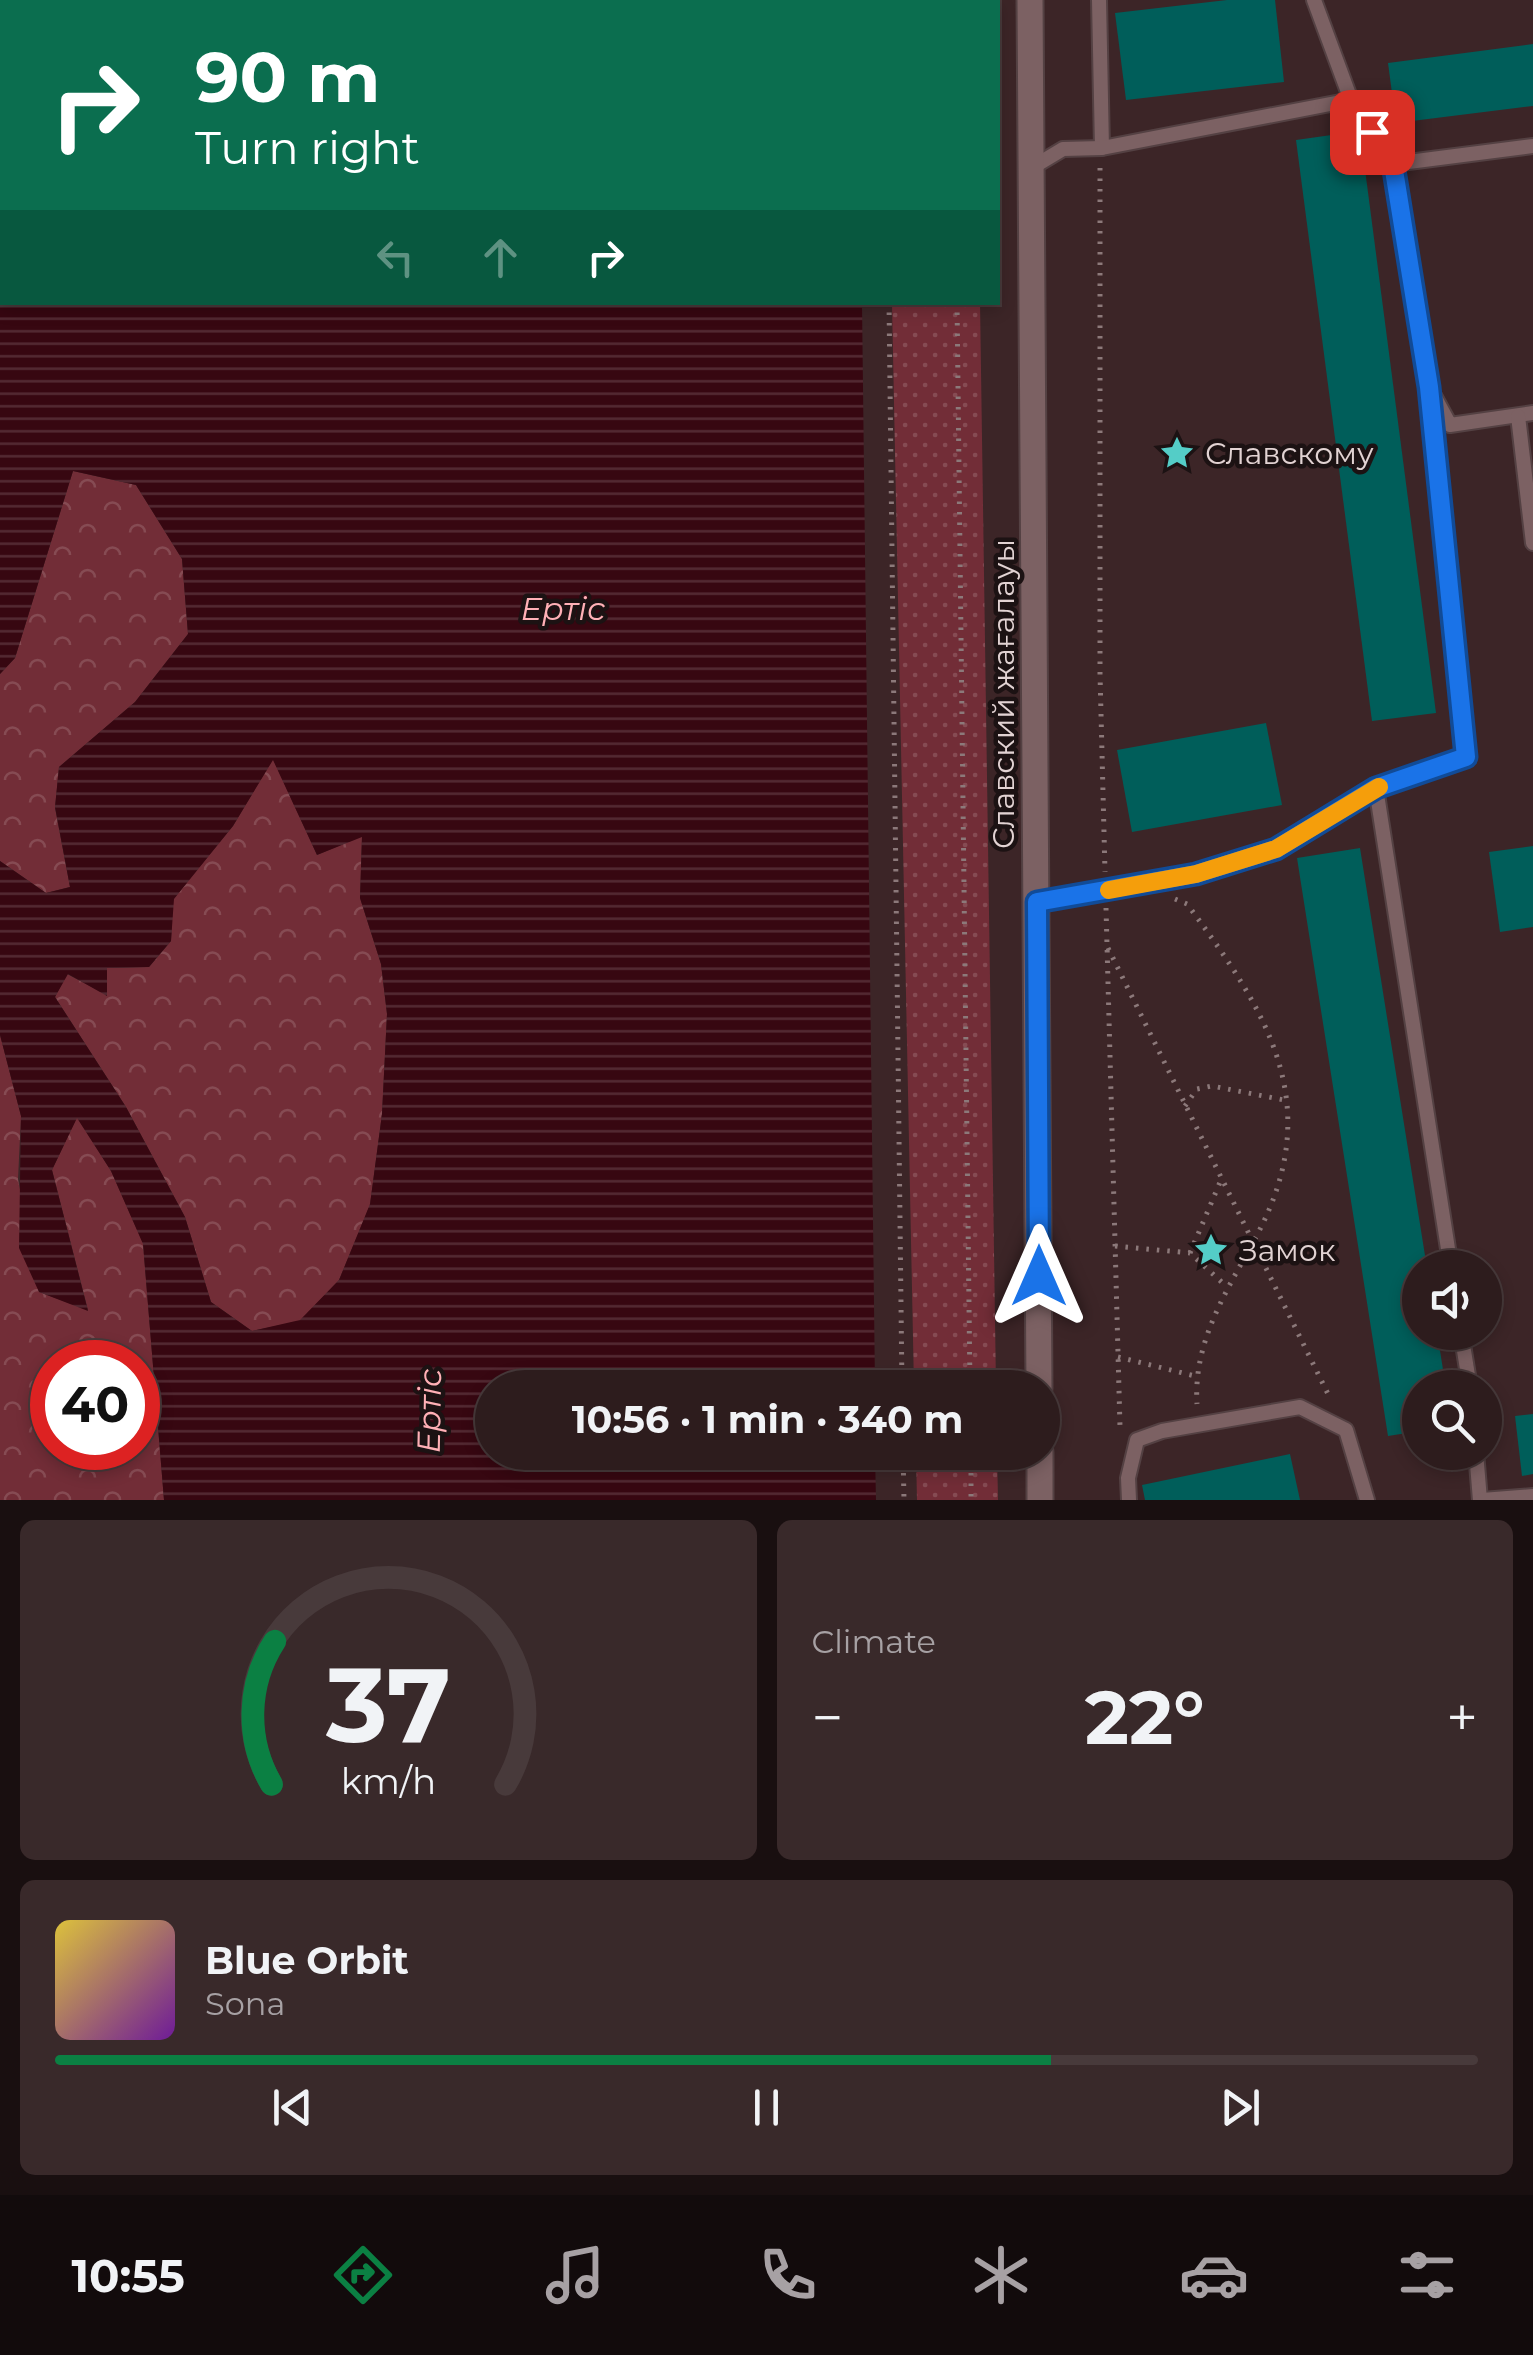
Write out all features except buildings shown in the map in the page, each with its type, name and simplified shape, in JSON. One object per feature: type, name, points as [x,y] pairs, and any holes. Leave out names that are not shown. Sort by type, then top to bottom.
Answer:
[{"type":"street","name":"Славский жағалауы","points":[[1030,0],[1039,1370]]},
{"type":"street","points":[[1040,1470],[1040,1500]]},
{"type":"lane","points":[[1099,0],[1101,148]]},
{"type":"lane","points":[[1037,902],[1196,874],[1276,849],[1376,788],[1466,757],[1429,387],[1393,164],[1351,100],[1314,0]]},
{"type":"lane","points":[[1033,166],[1063,150],[1101,148],[1351,100]]},
{"type":"lane","points":[[1393,164],[1533,146]]},
{"type":"lane","points":[[1429,387],[1450,425],[1525,414],[1533,543]]},
{"type":"lane","points":[[1376,788],[1448,1250]]},
{"type":"lane","points":[[1129,1500],[1136,1440],[1300,1407],[1346,1430],[1367,1500]]},
{"type":"lane","points":[[1478,1470],[1481,1500],[1533,1496]]},
{"type":"path","points":[[1101,148],[1100,674],[1120,1445]]},
{"type":"path","points":[[889,305],[902,1370]]},
{"type":"path","points":[[957,305],[970,1370]]},
{"type":"path","points":[[1167,896],[1187,904],[1260,1007],[1282,1069],[1284,1100],[1286,1146],[1280,1175],[1252,1242],[1226,1286],[1195,1376],[1197,1412]]},
{"type":"path","points":[[1107,945],[1346,1430]]},
{"type":"path","points":[[1185,1106],[1196,1089],[1212,1086],[1284,1100]]},
{"type":"path","points":[[1190,1253],[1222,1180]]},
{"type":"path","points":[[1115,1246],[1190,1253],[1226,1286]]},
{"type":"path","points":[[1118,1357],[1195,1376]]},
{"type":"path","points":[[903,1470],[904,1500]]},
{"type":"path","points":[[970,1470],[971,1500]]},
{"type":"green space","points":[[892,305],[980,305],[996,1370],[914,1370]]},
{"type":"green space","points":[[73,471],[136,485],[182,559],[188,634],[135,702],[59,767],[55,808],[70,887],[46,893],[0,861],[0,674],[15,658]]},
{"type":"green space","points":[[273,759],[317,855],[362,836],[360,898],[381,964],[387,1014],[382,1114],[370,1205],[339,1280],[300,1321],[252,1331],[211,1302],[185,1217],[126,1107],[55,997],[67,974],[107,995],[107,968],[149,967],[171,941],[173,899],[233,826]]},
{"type":"green space","points":[[0,1035],[21,1116],[18,1179],[39,1292],[88,1310],[52,1170],[77,1117],[111,1171],[143,1243],[151,1340],[30,1340],[30,1470],[160,1470],[160,1451],[164,1500],[0,1500]]},
{"type":"green space","points":[[916,1470],[997,1470],[998,1500],[917,1500]]},
{"type":"water","name":"Ертіс","points":[[0,305],[862,305],[875,1370],[475,1370],[475,1470],[875,1470],[876,1500],[164,1500],[160,1340],[151,1340],[143,1244],[111,1171],[77,1118],[52,1170],[88,1311],[39,1292],[19,1248],[21,1116],[0,1035],[0,861],[46,893],[70,887],[55,807],[59,767],[135,702],[188,634],[182,559],[136,485],[73,471],[15,658],[0,674]],"holes":[[[273,760],[317,855],[362,837],[360,898],[381,964],[387,1014],[382,1114],[370,1204],[339,1280],[300,1320],[252,1331],[211,1302],[185,1217],[126,1107],[55,997],[68,974],[107,996],[107,968],[149,967],[171,941],[174,899],[233,826]]]},
{"type":"slow traffic","points":[[1109,890],[1196,874],[1276,849],[1379,787]]},
{"type":"place","name":"Славскому","points":[[1177,453]]},
{"type":"place","name":"Замок","points":[[1211,1250]]},
{"type":"route","points":[[1039,1276],[1037,902],[1196,874],[1276,849],[1376,788],[1466,757],[1429,387],[1393,164],[1372,132]]}]
